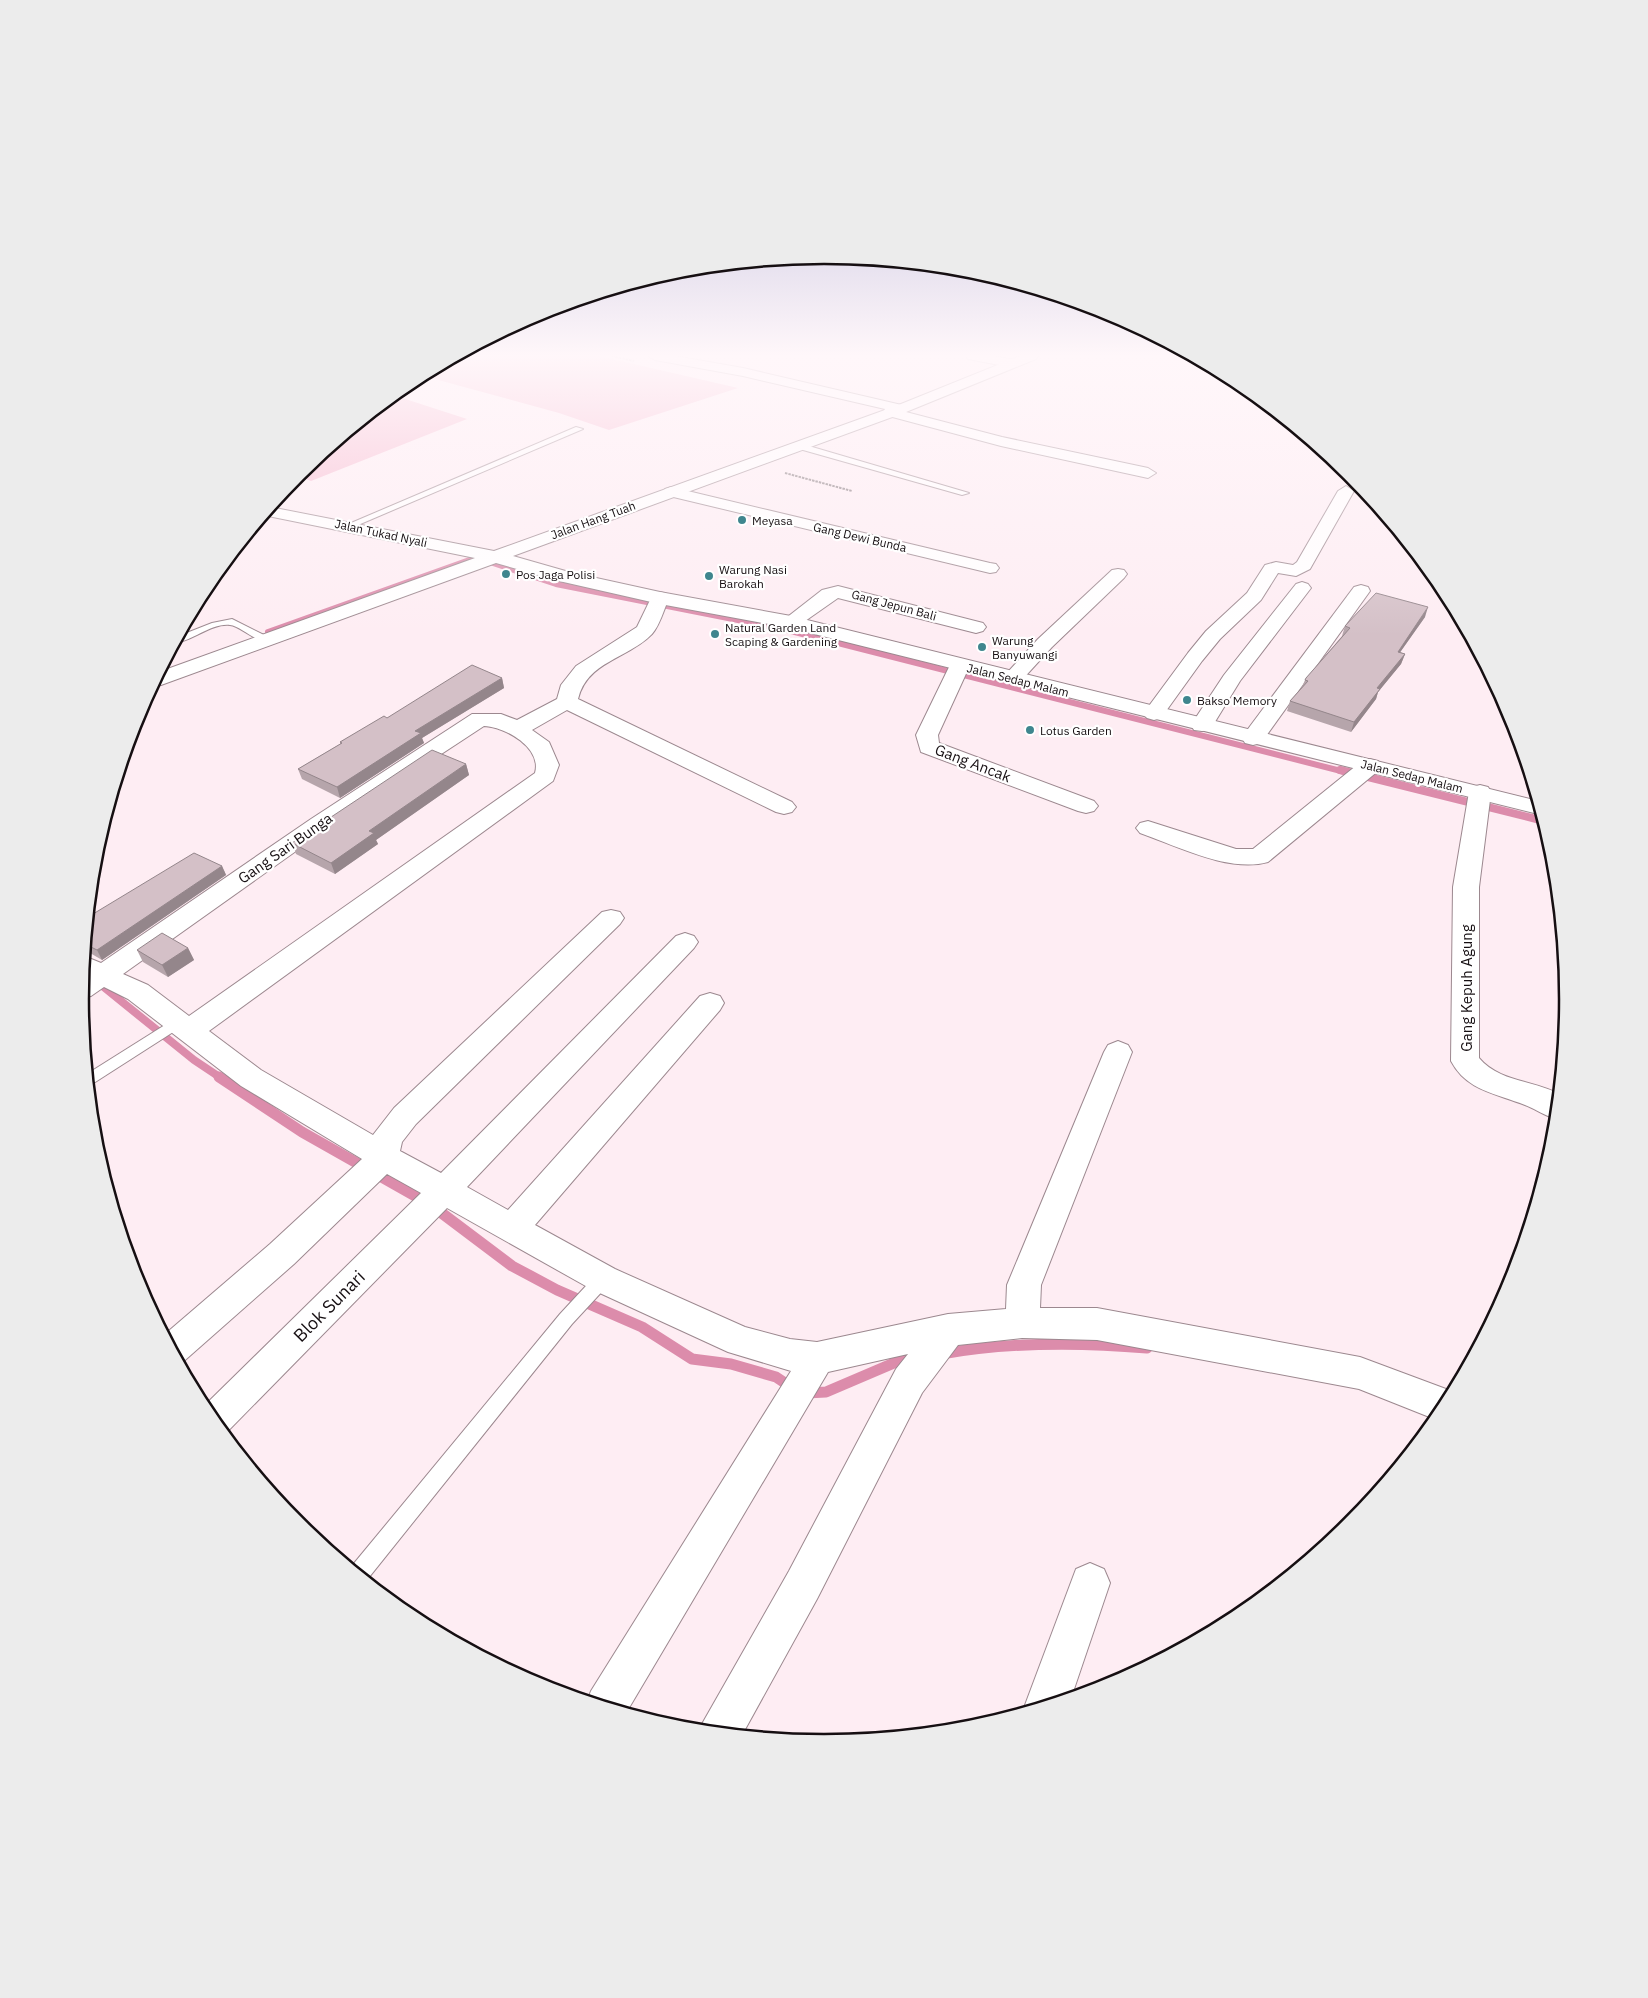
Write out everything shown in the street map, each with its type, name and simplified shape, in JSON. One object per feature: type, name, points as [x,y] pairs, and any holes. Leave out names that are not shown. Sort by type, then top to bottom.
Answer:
[{"type":"street","name":"Jalan Hang Tuah","points":[[163,678],[790,449]]},
{"type":"street","points":[[1038,449],[1148,473]]},
{"type":"street","points":[[1154,714],[1195,657],[1217,632],[1224,628],[1254,596],[1271,569],[1276,567],[1296,571],[1304,565],[1346,491]]},
{"type":"street","name":"Gang Dewi Bunda","points":[[671,492],[990,568]]},
{"type":"street","name":"Jalan Tukad Nyali","points":[[273,512],[496,557]]},
{"type":"street","name":"Jalan Sedap Malam","points":[[496,557],[659,603],[726,608],[791,622],[957,671],[1013,678],[1254,738],[1362,773],[1478,800],[1534,808]]},
{"type":"street","points":[[1013,678],[1045,643],[1118,574]]},
{"type":"street","points":[[1202,725],[1231,679],[1302,588]]},
{"type":"street","points":[[1254,738],[1361,591]]},
{"type":"street","name":"Gang Jepun Bali","points":[[791,622],[828,594],[838,592],[976,627]]},
{"type":"street","points":[[517,729],[567,702],[574,679],[583,670],[645,630],[659,603]]},
{"type":"street","name":"Gang Ancak","points":[[957,671],[928,736],[929,746],[1086,806]]},
{"type":"street","points":[[567,702],[784,807]]},
{"type":"street","name":"Gang Sari Bunga","points":[[90,979],[177,925],[319,824],[467,725],[480,719],[500,720],[517,729],[542,747],[548,765],[545,776],[183,1027]]},
{"type":"street","points":[[1148,828],[1234,857],[1259,857],[1362,773]]},
{"type":"street","name":"Gang Kepuh Agung","points":[[1478,800],[1466,887],[1465,1061],[1472,1071],[1487,1082],[1538,1098],[1551,1105]]},
{"type":"street","points":[[176,1346],[282,1254],[373,1167],[387,1138],[405,1116],[611,918]]},
{"type":"street","name":"Blok Sunari","points":[[219,1416],[434,1201],[685,942]]},
{"type":"street","points":[[90,979],[138,992],[373,1167],[434,1201],[513,1227],[597,1287],[740,1341],[790,1355],[805,1381]]},
{"type":"street","points":[[513,1227],[710,1003]]},
{"type":"street","points":[[1022,1322],[1024,1286],[1118,1052]]},
{"type":"street","points":[[609,1701],[805,1381],[930,1352],[1022,1322],[1097,1324],[1360,1373],[1438,1403]]},
{"type":"street","points":[[723,1727],[930,1352]]},
{"type":"street","points":[[1050,1698],[1090,1583]]},
{"type":"lane","points":[[348,526],[531,449]]},
{"type":"lane","points":[[810,449],[965,493]]},
{"type":"lane","points":[[184,637],[215,625],[232,622],[267,639]]},
{"type":"lane","points":[[93,1078],[183,1027]]},
{"type":"lane","points":[[361,1570],[566,1319],[597,1287]]},
{"type":"path","points":[[751,464],[852,491]]},
{"type":"shaded area","points":[[336,449],[391,449],[311,481],[305,478]]},
{"type":"building","points":[[1376,593],[1428,607],[1398,652],[1405,654],[1377,688],[1380,689],[1354,722],[1290,701],[1308,681],[1305,680],[1306,678],[1350,628],[1345,626]]},
{"type":"building","points":[[472,665],[502,678],[415,731],[421,733],[337,787],[298,769],[384,716],[387,718]]},
{"type":"building","points":[[432,750],[466,764],[369,831],[374,833],[331,863],[292,843]]},
{"type":"building","points":[[194,853],[222,866],[97,950],[90,947],[94,913]]},
{"type":"building","points":[[162,933],[188,948],[162,965],[137,950]]},
{"type":"waterway","points":[[268,632],[475,558]]},
{"type":"waterway","points":[[490,562],[556,584],[783,629],[1345,772]]},
{"type":"waterway","points":[[1340,770],[1536,819]]},
{"type":"waterway","points":[[95,980],[194,1060],[221,1078]]},
{"type":"waterway","points":[[219,1077],[302,1132],[431,1205],[512,1266],[557,1290],[642,1327],[692,1359],[731,1364],[776,1377],[794,1389]]},
{"type":"waterway","points":[[941,1354],[992,1347],[1044,1344],[1147,1348]]},
{"type":"waterway","points":[[806,1393],[826,1392],[901,1360],[914,1358]]},
{"type":"place","name":"Meyasa","points":[[742,520]]},
{"type":"place","name":"Pos Jaga Polisi","points":[[506,574]]},
{"type":"place","name":"Warung Nasi Barokah","points":[[709,576]]},
{"type":"place","name":"Natural Garden Land Scaping & Gardening","points":[[715,634]]},
{"type":"place","name":"Warung Banyuwangi","points":[[982,647]]},
{"type":"place","name":"Bakso Memory","points":[[1187,700]]},
{"type":"place","name":"Lotus Garden","points":[[1030,730]]}]
